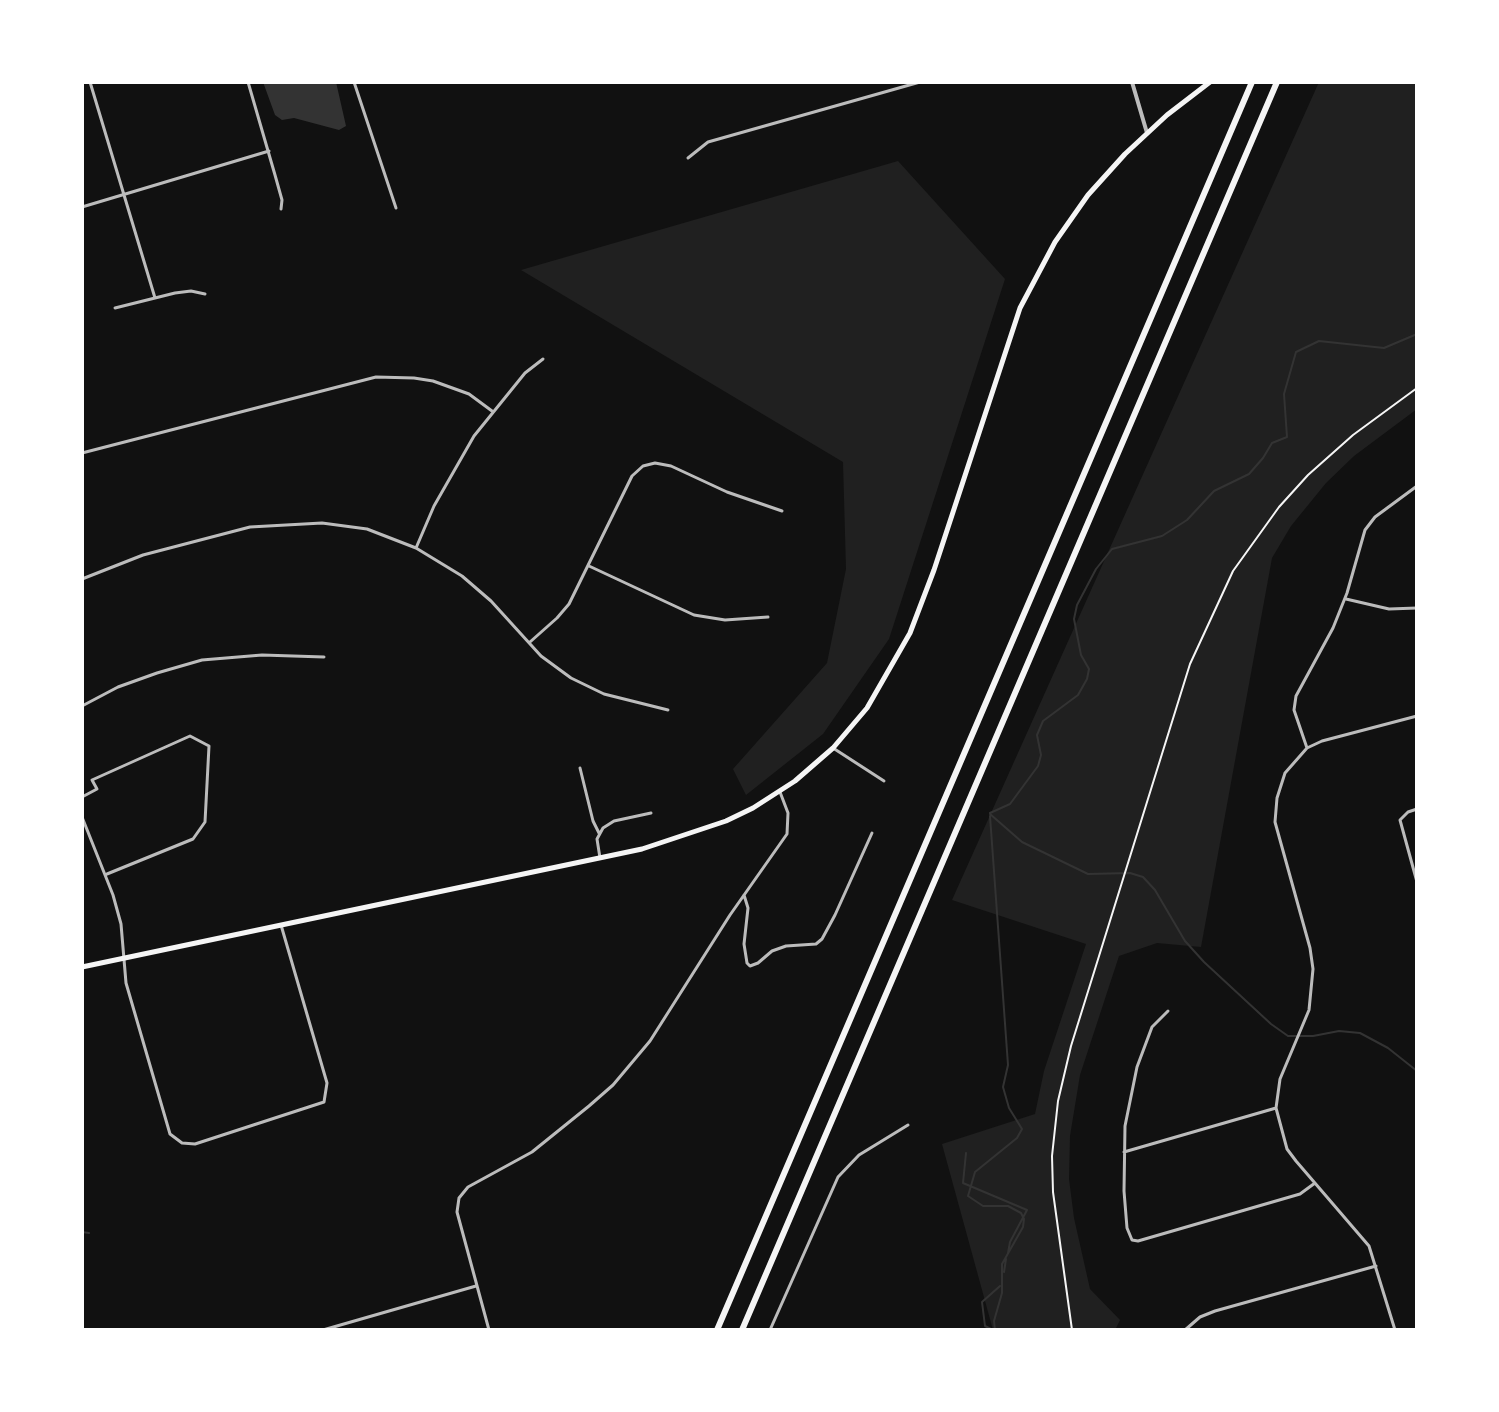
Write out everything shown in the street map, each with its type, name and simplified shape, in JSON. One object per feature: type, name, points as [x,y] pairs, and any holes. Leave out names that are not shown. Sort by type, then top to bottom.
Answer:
[{"type":"highway","points":[[717,1330],[1252,82]]},
{"type":"highway","points":[[742,1330],[1277,82]]},
{"type":"main road","points":[[82,967],[600,858],[710,828],[780,792],[833,748],[867,708],[910,633],[934,570],[995,377],[1030,286],[1055,242],[1088,195],[1147,133],[1210,82]]},
{"type":"street","points":[[90,82],[155,298]]},
{"type":"street","points":[[248,82],[282,200],[281,209]]},
{"type":"street","points":[[354,82],[396,208]]},
{"type":"street","points":[[688,158],[708,142],[920,82]]},
{"type":"street","points":[[1132,82],[1147,133]]},
{"type":"street","points":[[82,207],[269,151]]},
{"type":"street","points":[[115,308],[191,291],[205,294]]},
{"type":"street","points":[[416,548],[434,506],[492,411],[525,373],[543,359]]},
{"type":"street","points":[[82,453],[376,377],[414,378],[443,384],[469,394],[492,411]]},
{"type":"street","points":[[529,643],[569,604],[632,476],[649,464],[671,466],[727,492],[782,511]]},
{"type":"street","points":[[1307,748],[1294,703],[1345,598],[1362,537],[1369,524],[1417,486]]},
{"type":"street","points":[[82,579],[143,555],[227,532],[273,524],[345,525],[389,536],[442,562],[479,589],[555,668],[587,687],[668,710]]},
{"type":"street","points":[[589,566],[694,615],[725,620],[768,617]]},
{"type":"street","points":[[1345,598],[1389,609],[1417,608]]},
{"type":"street","points":[[82,706],[149,676],[202,660],[262,655],[324,657]]},
{"type":"street","points":[[1395,1330],[1369,1246],[1287,1149],[1276,1108],[1280,1079],[1309,1010],[1313,969],[1275,822],[1277,798],[1285,773],[1307,748],[1322,741],[1417,716]]},
{"type":"street","points":[[82,797],[97,789],[92,780],[190,736],[209,746],[205,822],[193,839],[107,874]]},
{"type":"street","points":[[833,748],[884,781]]},
{"type":"street","points":[[580,768],[599,833],[600,858]]},
{"type":"street","points":[[489,1330],[457,1212],[463,1192],[532,1152],[613,1085],[669,1014],[744,895],[787,834],[788,813],[780,792]]},
{"type":"street","points":[[1417,809],[1403,815],[1400,824],[1417,882]]},
{"type":"street","points":[[599,833],[614,821],[651,813]]},
{"type":"street","points":[[82,817],[107,874],[121,924],[126,983],[170,1134],[182,1143],[195,1144],[324,1102],[327,1083],[281,925]]},
{"type":"street","points":[[744,895],[748,908],[744,944],[750,966],[772,951],[786,946],[816,944],[835,915],[872,833]]},
{"type":"street","points":[[1168,1011],[1152,1027],[1137,1067],[1127,1112],[1124,1152],[1127,1228],[1132,1240],[1138,1241],[1300,1194],[1315,1183]]},
{"type":"street","points":[[1124,1152],[1276,1108]]},
{"type":"street","points":[[770,1330],[838,1177],[859,1155],[908,1125]]},
{"type":"street","points":[[1185,1330],[1200,1317],[1215,1311],[1376,1266]]},
{"type":"street","points":[[323,1330],[476,1286]]},
{"type":"path","points":[[1072,1330],[1053,1192],[1052,1156],[1058,1101],[1071,1046],[1190,664],[1233,571],[1279,507],[1329,455],[1417,388]]},
{"type":"shaded area","points":[[263,82],[336,82],[346,126],[339,130],[294,118],[282,120],[275,115]]},
{"type":"shaded area","points":[[1319,82],[1410,82],[1417,85],[1417,409],[1354,456],[1326,483],[1291,526],[1272,558],[1201,947],[1157,943],[1119,956],[1080,1075],[1070,1136],[1069,1179],[1074,1218],[1090,1289],[1120,1320],[1115,1330],[993,1330],[942,1144],[1035,1114],[1044,1071],[1086,944],[952,900]]},
{"type":"shaded area","points":[[898,161],[1005,279],[889,639],[823,734],[746,795],[733,769],[827,663],[846,569],[843,462],[521,270]]},
{"type":"waterway","points":[[990,813],[1010,804],[1038,766],[1041,755],[1037,735],[1043,721],[1078,695],[1087,679],[1089,669],[1081,655],[1074,619],[1077,605],[1096,569],[1112,549],[1162,536],[1187,520],[1214,491],[1249,474],[1272,443],[1287,437],[1284,394],[1296,352],[1319,341],[1384,348],[1417,334]]},
{"type":"waterway","points":[[990,814],[1022,842],[1088,874],[1130,873],[1143,877],[1155,890],[1185,941],[1204,962],[1288,1036],[1313,1036],[1339,1031],[1360,1033],[1388,1048],[1417,1071]]},
{"type":"waterway","points":[[990,816],[1008,1065],[1003,1087],[1009,1108],[1022,1129],[1017,1138],[975,1172],[968,1196],[983,1206],[1008,1206],[1021,1213],[1024,1219],[1023,1227],[1002,1264],[1002,1293],[994,1321],[995,1330]]},
{"type":"waterway","points":[[966,1153],[963,1183],[1027,1210],[1010,1242],[1008,1253]]},
{"type":"waterway","points":[[82,1232],[89,1233]]},
{"type":"waterway","points":[[1004,1272],[1006,1259]]},
{"type":"waterway","points":[[993,1330],[985,1326],[982,1302],[1000,1286]]}]
